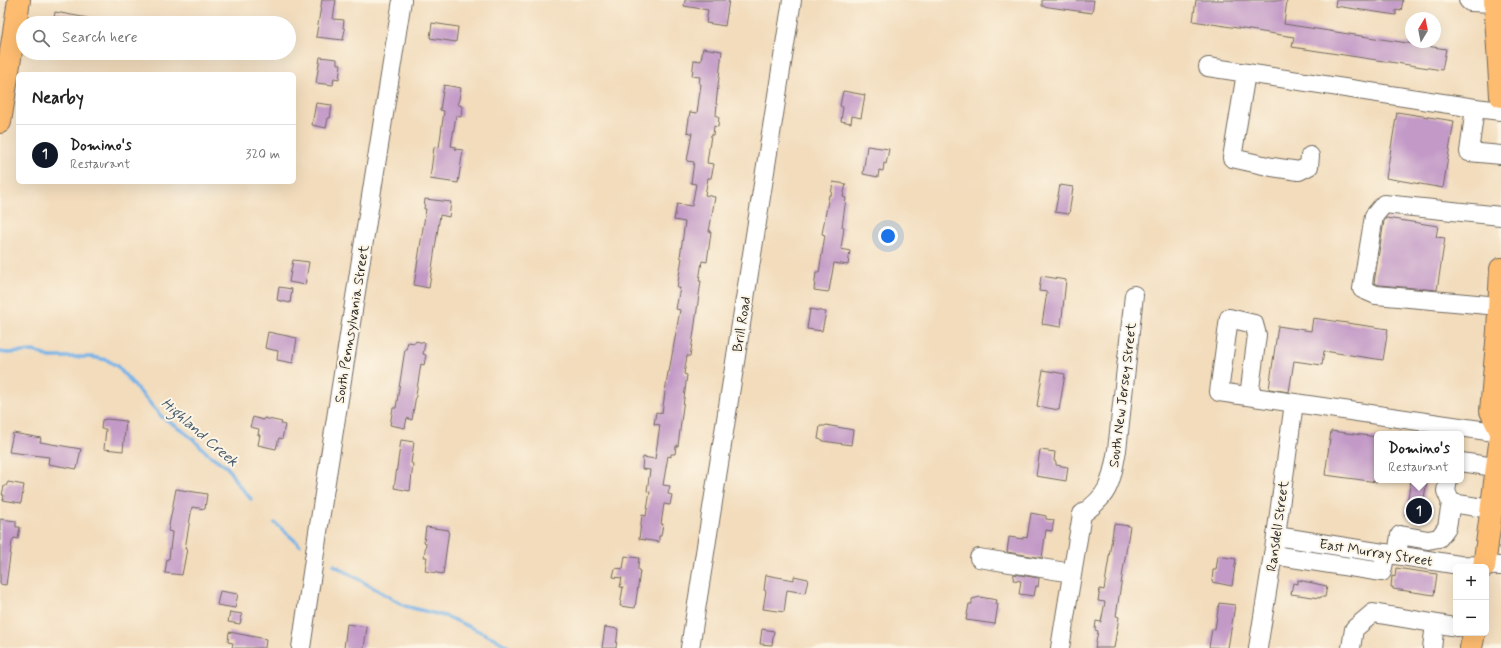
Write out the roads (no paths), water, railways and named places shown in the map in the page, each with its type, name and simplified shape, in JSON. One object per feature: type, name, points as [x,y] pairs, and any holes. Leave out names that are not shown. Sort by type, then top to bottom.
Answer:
[{"type":"main road","points":[[17,16],[19,0]]},
{"type":"main road","points":[[1495,1],[1501,96]]},
{"type":"main road","points":[[0,122],[16,19]]},
{"type":"main road","points":[[1501,269],[1500,306],[1491,411],[1501,432]]},
{"type":"main road","points":[[1490,566],[1501,436]]},
{"type":"main road","points":[[1471,648],[1473,636]]},
{"type":"street","name":"South Pennsylvania Street","points":[[301,648],[314,555],[402,0]]},
{"type":"street","name":"Brill Road","points":[[690,648],[792,0]]},
{"type":"street","points":[[1468,0],[1470,2],[1495,1]]},
{"type":"street","points":[[1208,67],[1501,111]]},
{"type":"street","points":[[1246,73],[1232,158],[1272,167],[1299,171],[1309,166],[1310,156]]},
{"type":"street","points":[[1475,108],[1469,152],[1501,155]]},
{"type":"street","points":[[1500,306],[1376,295],[1362,289],[1374,216],[1384,204],[1501,216]]},
{"type":"street","name":"South New Jersey Street","points":[[1060,648],[1082,514],[1094,506],[1107,490],[1113,473],[1117,450],[1134,295]]},
{"type":"street","points":[[1249,396],[1501,432]]},
{"type":"street","name":"Ransdell Street","points":[[1258,648],[1276,536],[1294,403]]},
{"type":"street","points":[[1464,462],[1499,468]]},
{"type":"street","points":[[1273,555],[1382,572],[1400,535],[1428,540],[1440,538],[1447,527],[1451,503],[1446,491],[1447,483]]},
{"type":"street","points":[[1451,503],[1494,516]]},
{"type":"street","name":"East Murray Street","points":[[1276,536],[1459,565],[1490,566]]},
{"type":"street","points":[[979,558],[1072,573]]},
{"type":"street","points":[[1350,648],[1354,629],[1373,614],[1453,627]]},
{"type":"street","points":[[1432,648],[1435,624]]},
{"type":"waterway","name":"Highland Creek","points":[[0,352],[8,353],[34,351],[49,357],[92,357],[107,360],[117,366],[162,417],[182,430],[207,453],[227,467],[237,483],[251,499]]},
{"type":"waterway","name":"Highland Creek","points":[[275,523],[300,545]]},
{"type":"waterway","name":"Highland Creek","points":[[334,565],[405,606],[448,617],[494,638],[510,648]]},
{"type":"place","name":"Domino's","points":[[1419,511]]}]
